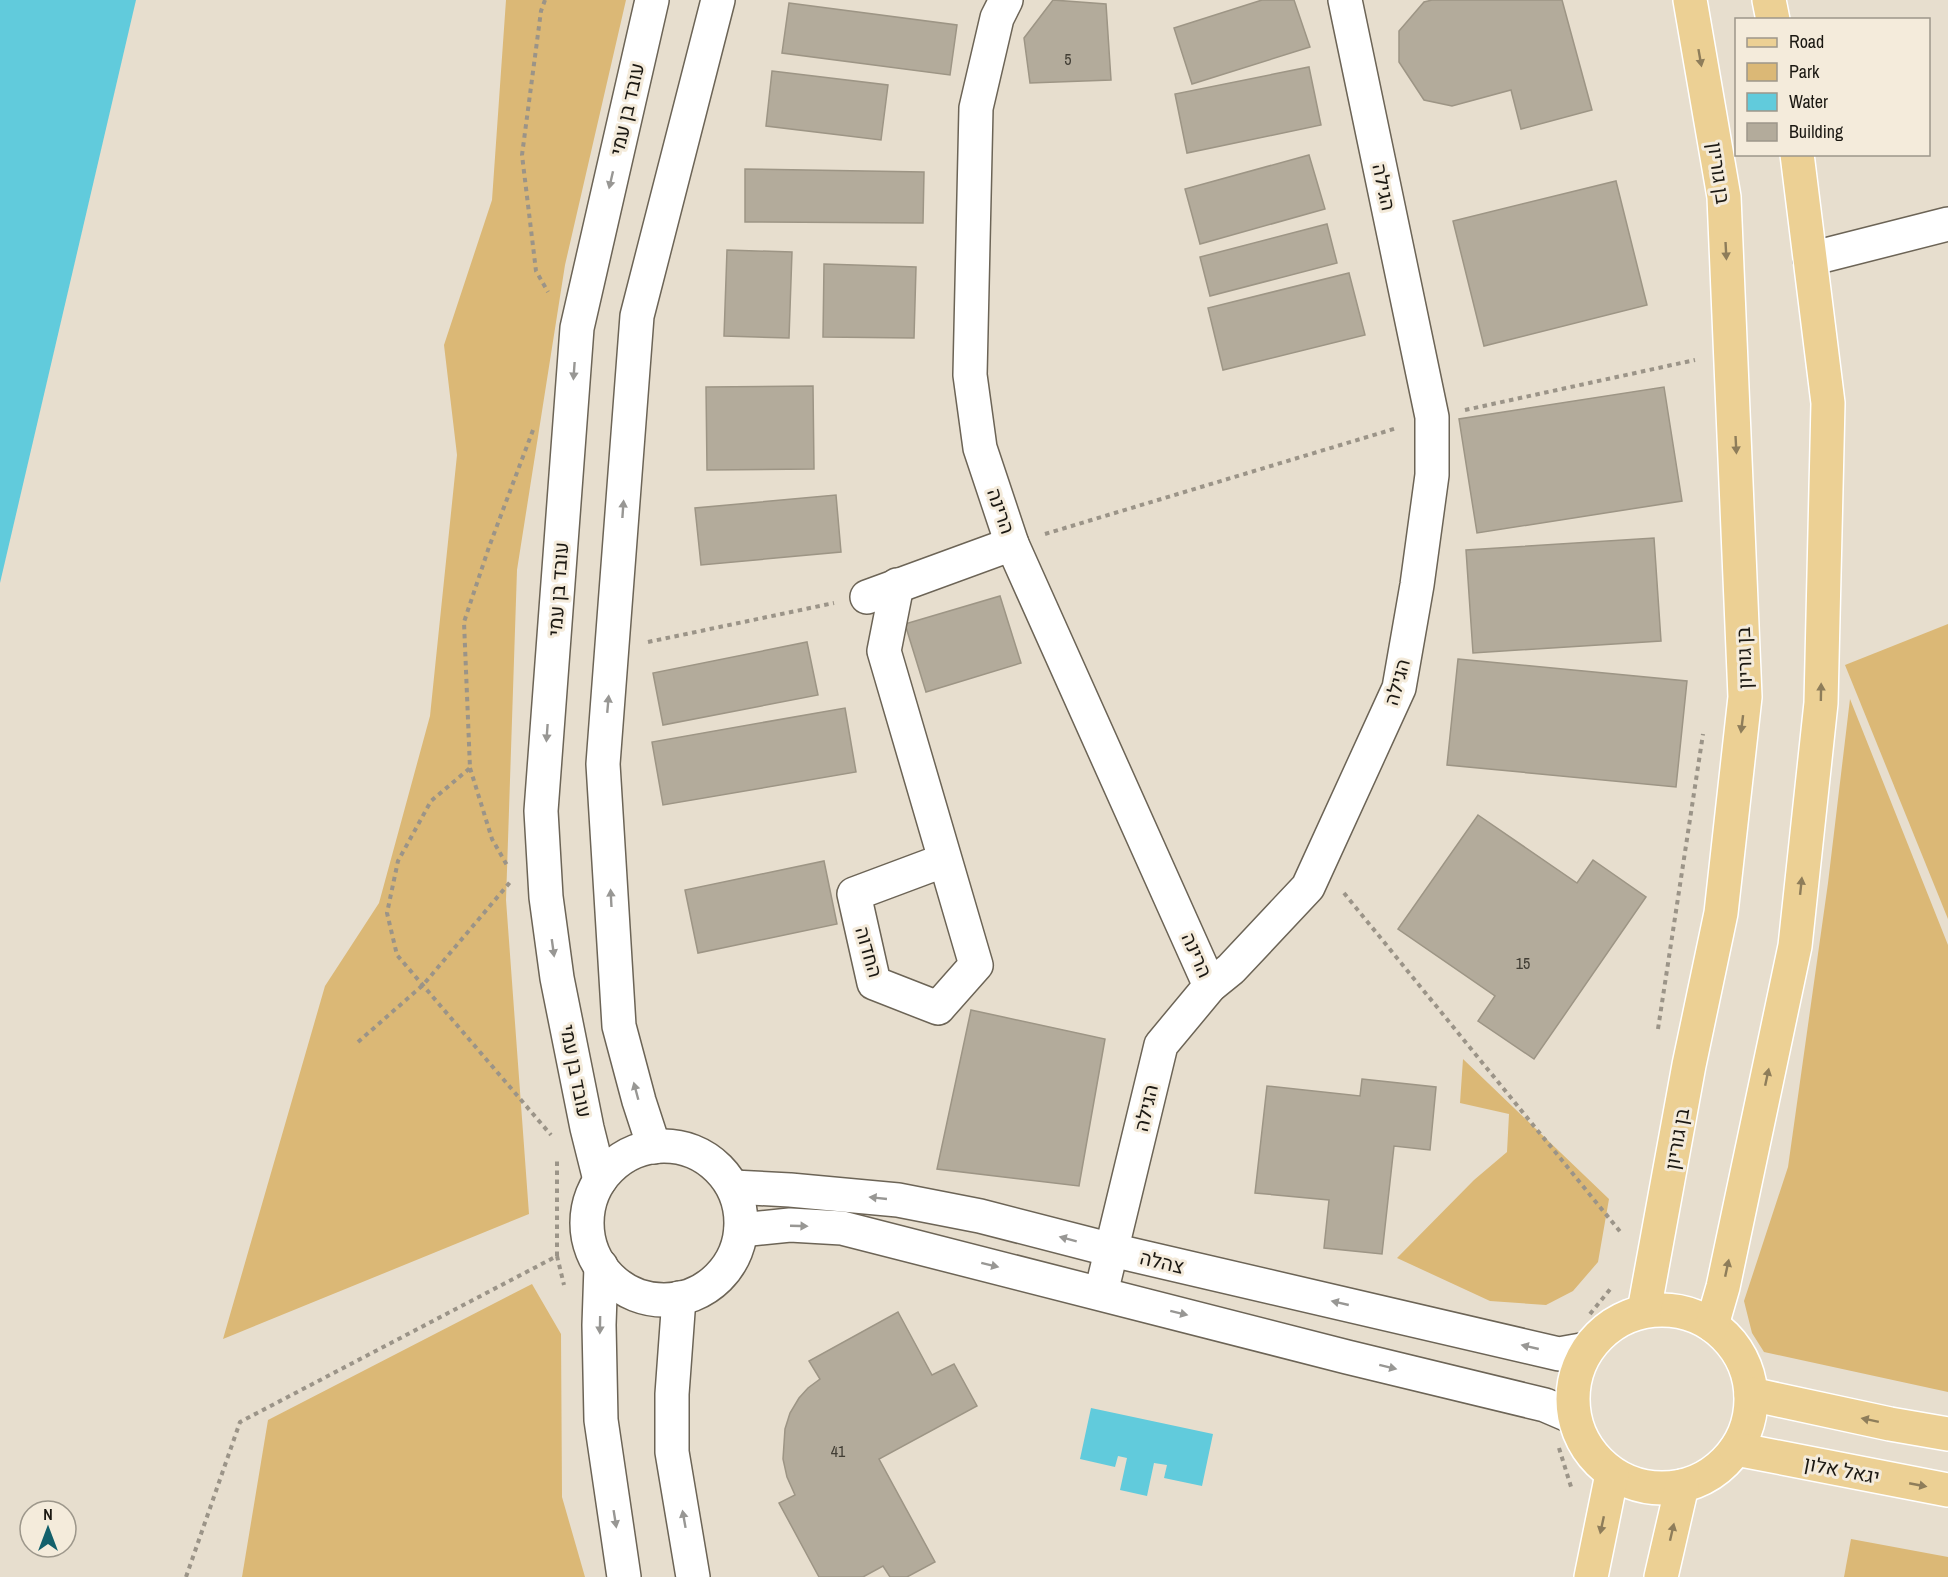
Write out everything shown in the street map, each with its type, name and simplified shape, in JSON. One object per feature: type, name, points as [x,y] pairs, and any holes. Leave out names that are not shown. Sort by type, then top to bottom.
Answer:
[{"type":"main road","name":"בן גוריון","points":[[1644,1311],[1689,1065],[1721,913],[1745,698],[1724,197],[1690,0]]},
{"type":"main road","points":[[1769,0],[1773,18]]},
{"type":"main road","points":[[1712,1325],[1723,1287],[1795,946],[1821,703],[1828,403],[1797,156]]},
{"type":"main road","points":[[1668,1310],[1691,1314],[1712,1325],[1732,1343],[1746,1367],[1751,1394],[1750,1413],[1745,1432],[1736,1449],[1725,1463],[1705,1478],[1682,1486],[1658,1489],[1634,1485],[1612,1474],[1594,1459],[1559,1411],[1572,1393],[1576,1370],[1573,1352],[1622,1319],[1644,1311],[1668,1310]]},
{"type":"main road","points":[[1751,1394],[1948,1434]]},
{"type":"main road","name":"יגאל אלון","points":[[1736,1449],[1948,1491]]},
{"type":"main road","points":[[1591,1577],[1612,1474]]},
{"type":"main road","points":[[1661,1577],[1682,1486]]},
{"type":"street","name":"עובד בן עמי","points":[[600,1180],[587,1128],[557,978],[546,897],[541,811],[578,328],[652,0]]},
{"type":"street","points":[[654,1147],[619,1026],[603,764],[636,316],[718,0]]},
{"type":"street","name":"הרינה","points":[[1006,0],[998,18],[976,108],[970,375],[980,448],[1012,544],[1210,986]]},
{"type":"street","name":"הגילה","points":[[1101,1293],[1161,1045],[1210,986],[1231,969],[1308,887],[1400,688],[1432,475],[1432,417],[1345,0]]},
{"type":"street","points":[[1810,259],[1948,224]]},
{"type":"street","points":[[867,597],[1012,544]]},
{"type":"street","name":"החדוה","points":[[897,585],[884,651],[976,965],[938,1008],[874,983],[854,894],[945,860]]},
{"type":"street","points":[[664,1144],[694,1150],[720,1167],[737,1193],[743,1222],[737,1252],[720,1278],[695,1294],[664,1301],[635,1295],[609,1278],[592,1252],[586,1223],[592,1192],[609,1167],[633,1151],[654,1147],[664,1144]]},
{"type":"street","name":"צהלה","points":[[733,1187],[898,1200],[980,1216],[1112,1250],[1573,1352]]},
{"type":"street","points":[[741,1230],[790,1225],[842,1227],[1559,1411]]},
{"type":"street","points":[[602,1266],[599,1325],[601,1420],[624,1577]]},
{"type":"street","points":[[679,1298],[672,1394],[672,1452],[693,1577]]},
{"type":"path","points":[[545,0],[541,11],[522,155],[536,271],[553,300]]},
{"type":"path","points":[[1012,544],[1432,417],[1731,353]]},
{"type":"path","points":[[508,868],[492,839],[470,768],[464,622],[489,547],[534,427]]},
{"type":"path","points":[[613,649],[867,597]]},
{"type":"path","points":[[1657,1036],[1704,730]]},
{"type":"path","points":[[470,768],[431,801],[398,861],[387,913],[397,955],[557,1142]]},
{"type":"path","points":[[1319,862],[1624,1236],[1626,1225]]},
{"type":"path","points":[[358,1042],[423,985],[514,877]]},
{"type":"path","points":[[186,1577],[240,1422],[557,1256],[557,1154]]},
{"type":"path","points":[[1573,1352],[1612,1287],[1614,1277]]},
{"type":"path","points":[[1559,1411],[1572,1491]]},
{"type":"green space","points":[[506,0],[626,0],[565,265],[517,570],[506,900],[529,1214],[223,1339],[325,986],[379,903],[430,716],[457,455],[444,345],[492,200]]},
{"type":"green space","points":[[1948,624],[1948,919],[1845,665]]},
{"type":"green space","points":[[1850,699],[1948,945],[1948,1392],[1764,1352],[1752,1333],[1744,1301],[1788,1167],[1828,883]]},
{"type":"green space","points":[[1463,1059],[1609,1199],[1598,1262],[1573,1291],[1546,1305],[1490,1301],[1397,1258],[1474,1180],[1507,1152],[1509,1114],[1460,1103]]},
{"type":"green space","points":[[532,1284],[561,1334],[562,1497],[585,1577],[242,1577],[268,1420]]},
{"type":"green space","points":[[1851,1539],[1948,1557],[1948,1577],[1844,1577]]},
{"type":"water","points":[[0,0],[136,0],[0,583]]},
{"type":"water","points":[[1091,1408],[1213,1434],[1202,1486],[1164,1478],[1167,1465],[1154,1463],[1147,1496],[1120,1490],[1127,1458],[1118,1456],[1115,1467],[1080,1459]]},
{"type":"building","points":[[1053,0],[1106,4],[1111,80],[1030,83],[1024,38]]},
{"type":"building","points":[[1262,0],[1294,0],[1310,47],[1192,84],[1174,28]]},
{"type":"building","points":[[1432,0],[1562,0],[1592,110],[1521,129],[1511,90],[1452,106],[1424,100],[1399,62],[1399,31],[1424,2]]},
{"type":"building","points":[[789,3],[957,25],[950,75],[782,53]]},
{"type":"building","points":[[1309,67],[1321,125],[1187,153],[1175,94]]},
{"type":"building","points":[[772,71],[888,85],[881,140],[766,126]]},
{"type":"building","points":[[1309,155],[1325,209],[1200,244],[1185,189]]},
{"type":"building","points":[[745,169],[924,172],[923,223],[745,222]]},
{"type":"building","points":[[1616,181],[1647,305],[1484,346],[1453,221]]},
{"type":"building","points":[[1327,224],[1337,263],[1210,296],[1200,257]]},
{"type":"building","points":[[727,250],[792,252],[789,338],[724,336]]},
{"type":"building","points":[[824,264],[916,267],[914,338],[823,337]]},
{"type":"building","points":[[1349,273],[1365,335],[1223,370],[1208,308]]},
{"type":"building","points":[[813,386],[814,469],[707,470],[706,387]]},
{"type":"building","points":[[1664,387],[1682,501],[1477,533],[1459,419]]},
{"type":"building","points":[[836,495],[841,552],[701,565],[695,508]]},
{"type":"building","points":[[1654,538],[1661,641],[1473,653],[1466,550]]},
{"type":"building","points":[[1000,596],[1021,663],[926,692],[905,624]]},
{"type":"building","points":[[807,642],[818,695],[663,725],[653,673]]},
{"type":"building","points":[[1458,659],[1687,681],[1676,787],[1447,765]]},
{"type":"building","points":[[845,708],[856,772],[663,805],[652,742]]},
{"type":"building","points":[[1478,815],[1577,883],[1593,860],[1646,897],[1534,1059],[1478,1021],[1495,996],[1398,929]]},
{"type":"building","points":[[824,861],[837,924],[698,953],[685,890]]},
{"type":"building","points":[[971,1010],[1105,1039],[1079,1186],[937,1169]]},
{"type":"building","points":[[1362,1079],[1436,1087],[1430,1150],[1394,1146],[1382,1254],[1324,1248],[1329,1200],[1255,1193],[1267,1086],[1360,1096]]},
{"type":"building","points":[[898,1312],[932,1375],[954,1364],[977,1406],[879,1459],[935,1562],[907,1577],[890,1577],[883,1566],[863,1577],[819,1577],[779,1503],[795,1495],[787,1477],[783,1459],[785,1429],[790,1413],[799,1398],[820,1379],[809,1361]]}]
